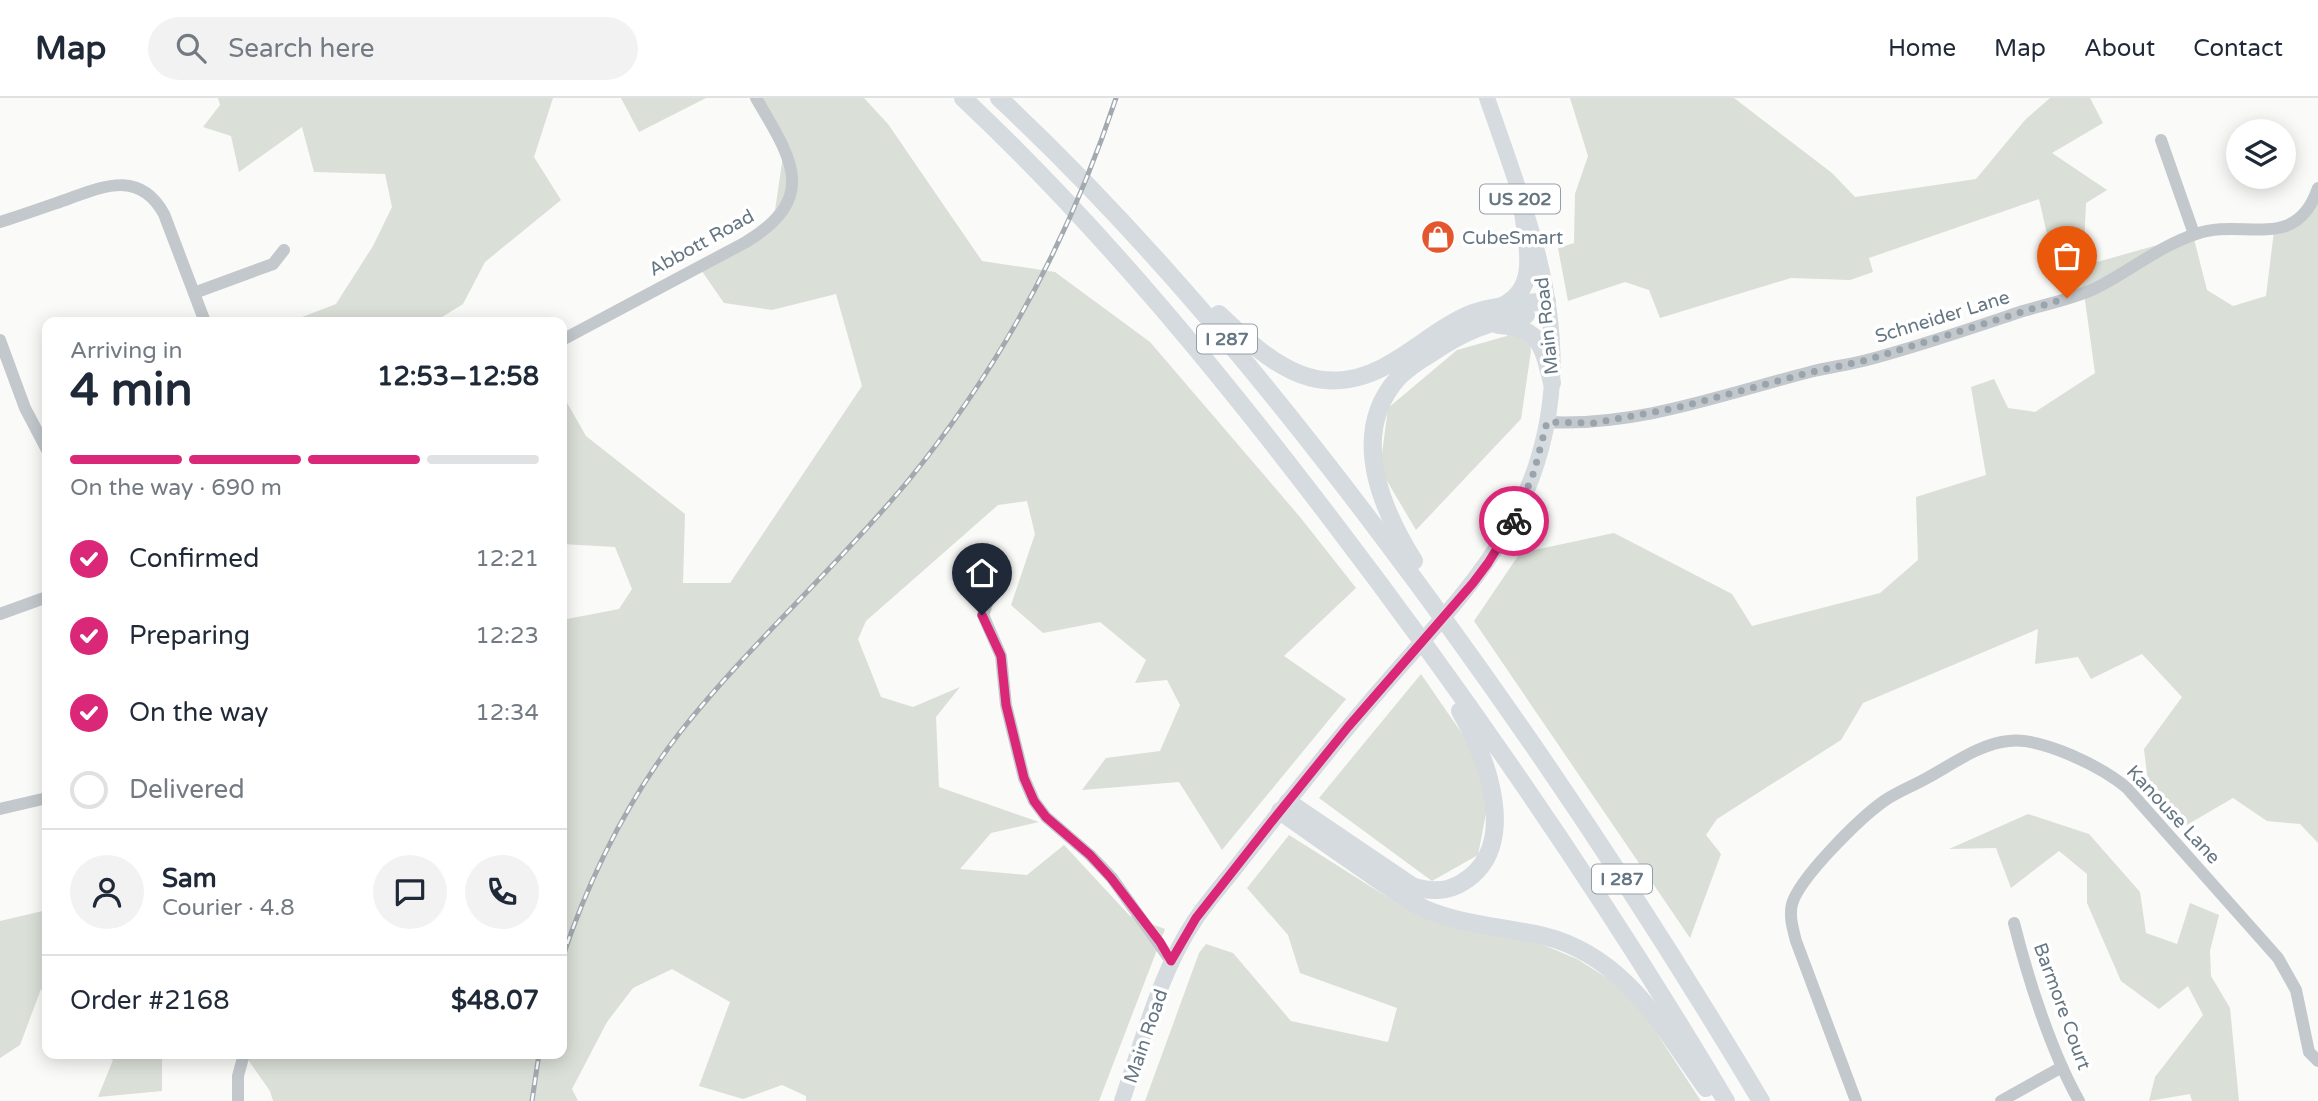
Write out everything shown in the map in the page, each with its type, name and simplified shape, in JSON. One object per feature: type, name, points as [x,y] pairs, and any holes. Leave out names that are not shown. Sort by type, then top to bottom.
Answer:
[{"type":"highway","name":"I 287","points":[[963,98],[1056,190],[1138,279],[1274,445],[1410,623],[1451,687],[1602,903],[1726,1101]]},
{"type":"highway","name":"I 287","points":[[999,98],[1121,221],[1194,300],[1272,393],[1434,599],[1627,886],[1760,1101]]},
{"type":"highway","points":[[1121,221],[1259,350],[1282,367],[1304,376],[1339,380],[1375,372],[1461,319],[1497,307],[1519,295],[1527,281],[1528,264],[1522,204]]},
{"type":"highway","points":[[1497,307],[1547,306]]},
{"type":"highway","points":[[1434,599],[1386,508],[1374,466],[1372,440],[1384,400],[1398,379],[1442,346],[1477,327],[1547,306]]},
{"type":"highway","points":[[1477,327],[1518,327],[1534,335],[1543,349],[1552,383]]},
{"type":"highway","points":[[1284,806],[1412,886],[1420,889],[1449,889],[1467,880],[1482,864],[1488,852],[1494,827],[1494,800],[1478,744],[1451,687]]},
{"type":"highway","points":[[1284,806],[1422,907],[1457,919],[1557,940],[1583,950],[1606,964],[1628,983],[1640,998],[1715,1101]]},
{"type":"main road","name":"Main Road","points":[[1122,1101],[1171,961],[1196,918],[1284,806],[1488,563],[1515,518],[1525,495],[1547,422],[1552,383],[1552,347],[1540,267],[1487,98]]},
{"type":"street","name":"Abbott Road","points":[[567,337],[746,242],[767,229],[780,216],[788,198],[792,167],[786,149],[756,98]]},
{"type":"street","points":[[2161,140],[2194,234]]},
{"type":"street","points":[[0,222],[99,187],[118,184],[130,186],[148,195],[161,208],[203,317]]},
{"type":"street","name":"Schneider Lane","points":[[1547,422],[1613,421],[1867,360],[2093,289],[2155,252],[2194,234],[2284,226],[2296,221],[2306,212],[2318,188]]},
{"type":"street","points":[[194,293],[273,264],[284,250]]},
{"type":"street","points":[[0,340],[25,408],[42,440]]},
{"type":"street","points":[[999,569],[982,615],[1001,656],[1006,705],[1024,778],[1034,801],[1046,817],[1090,855],[1111,878],[1160,942],[1171,961]]},
{"type":"street","points":[[0,614],[42,599]]},
{"type":"street","name":"Kanouse Lane","points":[[1856,1101],[1796,941],[1791,917],[1793,902],[1809,876],[1868,814],[1886,799],[1983,749],[2010,740],[2044,746],[2093,765],[2126,788],[2278,958],[2295,990],[2309,1052],[2318,1061]]},
{"type":"street","points":[[0,809],[42,799]]},
{"type":"street","name":"Barmore Court","points":[[2014,923],[2023,961],[2062,1067],[2079,1101]]},
{"type":"street","points":[[237,1101],[238,1076],[243,1059]]},
{"type":"street","points":[[2001,1101],[2062,1067]]},
{"type":"shaded area","points":[[218,98],[553,98],[534,157],[561,200],[485,262],[463,304],[442,317],[302,317],[336,304],[373,246],[392,207],[385,174],[314,172],[302,127],[239,172],[231,136],[203,127],[220,105]]},
{"type":"shaded area","points":[[621,98],[706,98],[639,132]]},
{"type":"shaded area","points":[[762,98],[864,98],[888,124],[982,261],[1055,272],[1150,342],[1300,517],[1356,588],[1284,656],[1346,699],[1222,850],[1179,782],[1082,790],[1106,758],[1160,751],[1180,705],[1167,680],[1135,683],[1146,660],[1100,622],[1043,633],[1011,605],[1035,534],[1027,501],[998,505],[866,621],[858,639],[881,697],[913,707],[960,687],[936,717],[939,787],[1039,822],[991,833],[960,869],[1027,875],[1064,845],[1130,916],[1165,929],[1099,1101],[806,1101],[806,1096],[782,1085],[743,1099],[699,1086],[730,1002],[672,969],[633,988],[607,1022],[572,1089],[578,1101],[273,1101],[270,1091],[248,1059],[567,1059],[567,619],[619,609],[632,589],[615,547],[567,544],[567,403],[586,436],[685,514],[683,583],[730,583],[862,386],[836,294],[772,310],[724,303],[699,267],[773,224],[784,149]]},
{"type":"shaded area","points":[[1570,98],[1734,98],[1832,173],[1855,197],[1976,179],[2025,120],[2050,98],[2090,98],[2103,123],[2052,153],[2107,190],[2086,203],[2083,266],[2193,235],[2207,290],[2233,306],[2266,296],[2274,231],[2296,225],[2318,189],[2318,843],[2300,824],[2267,821],[2233,798],[2185,826],[2149,791],[2144,749],[2182,697],[2142,654],[2091,679],[2078,657],[2035,664],[2038,629],[1863,703],[1841,740],[1717,819],[1706,835],[1721,854],[1690,938],[1474,621],[1520,553],[1614,533],[1732,594],[1752,626],[1880,593],[1918,560],[1916,497],[1986,475],[1971,387],[1994,379],[2008,408],[2035,412],[2095,373],[2084,293],[2058,282],[2039,199],[1869,258],[1873,272],[1850,280],[1791,278],[1660,318],[1649,290],[1625,282],[1568,301],[1558,248],[1574,243],[1575,194],[1588,156]]},
{"type":"shaded area","points":[[1524,292],[1531,351],[1521,419],[1416,530],[1380,469],[1388,408],[1457,350],[1507,336]]},
{"type":"shaded area","points":[[1421,674],[1474,751],[1488,803],[1478,855],[1432,881],[1319,798]]},
{"type":"shaded area","points":[[2028,814],[2089,834],[2140,892],[2146,933],[2177,944],[2190,903],[2219,915],[2210,951],[2211,976],[2230,1008],[2239,1101],[2192,1101],[2190,1094],[2149,1101],[2155,1077],[2203,1015],[2188,986],[2159,1009],[2121,981],[2087,903],[2087,874],[2059,851],[2011,888],[1996,848],[1949,849]]},
{"type":"shaded area","points":[[1289,835],[1403,907],[1541,944],[1577,959],[1612,981],[1637,1003],[1701,1101],[1145,1101],[1199,953],[1206,944],[1233,953],[1291,1021],[1388,1042],[1397,1008],[1300,973],[1288,935],[1247,888]]},
{"type":"shaded area","points":[[42,911],[42,990],[20,1045],[0,1058],[0,921]]},
{"type":"shaded area","points":[[110,1059],[162,1059],[162,1091],[98,1097],[113,1060]]},
{"type":"railway","points":[[567,945],[612,840],[644,784],[681,731],[736,667],[908,481],[973,393],[1002,347],[1054,250],[1098,150],[1116,98]]},
{"type":"railway","points":[[532,1101],[538,1059]]},
{"type":"way so far","points":[[1514,521],[1534,472],[1547,422],[1574,424],[1613,421],[1676,408],[1867,360],[2067,298]]},
{"type":"place","name":"CubeSmart","points":[[1438,237]]},
{"type":"route","points":[[982,615],[1001,656],[1006,705],[1024,778],[1034,801],[1046,817],[1090,855],[1111,878],[1160,942],[1171,961],[1196,918],[1338,740],[1473,583],[1514,521]]}]
